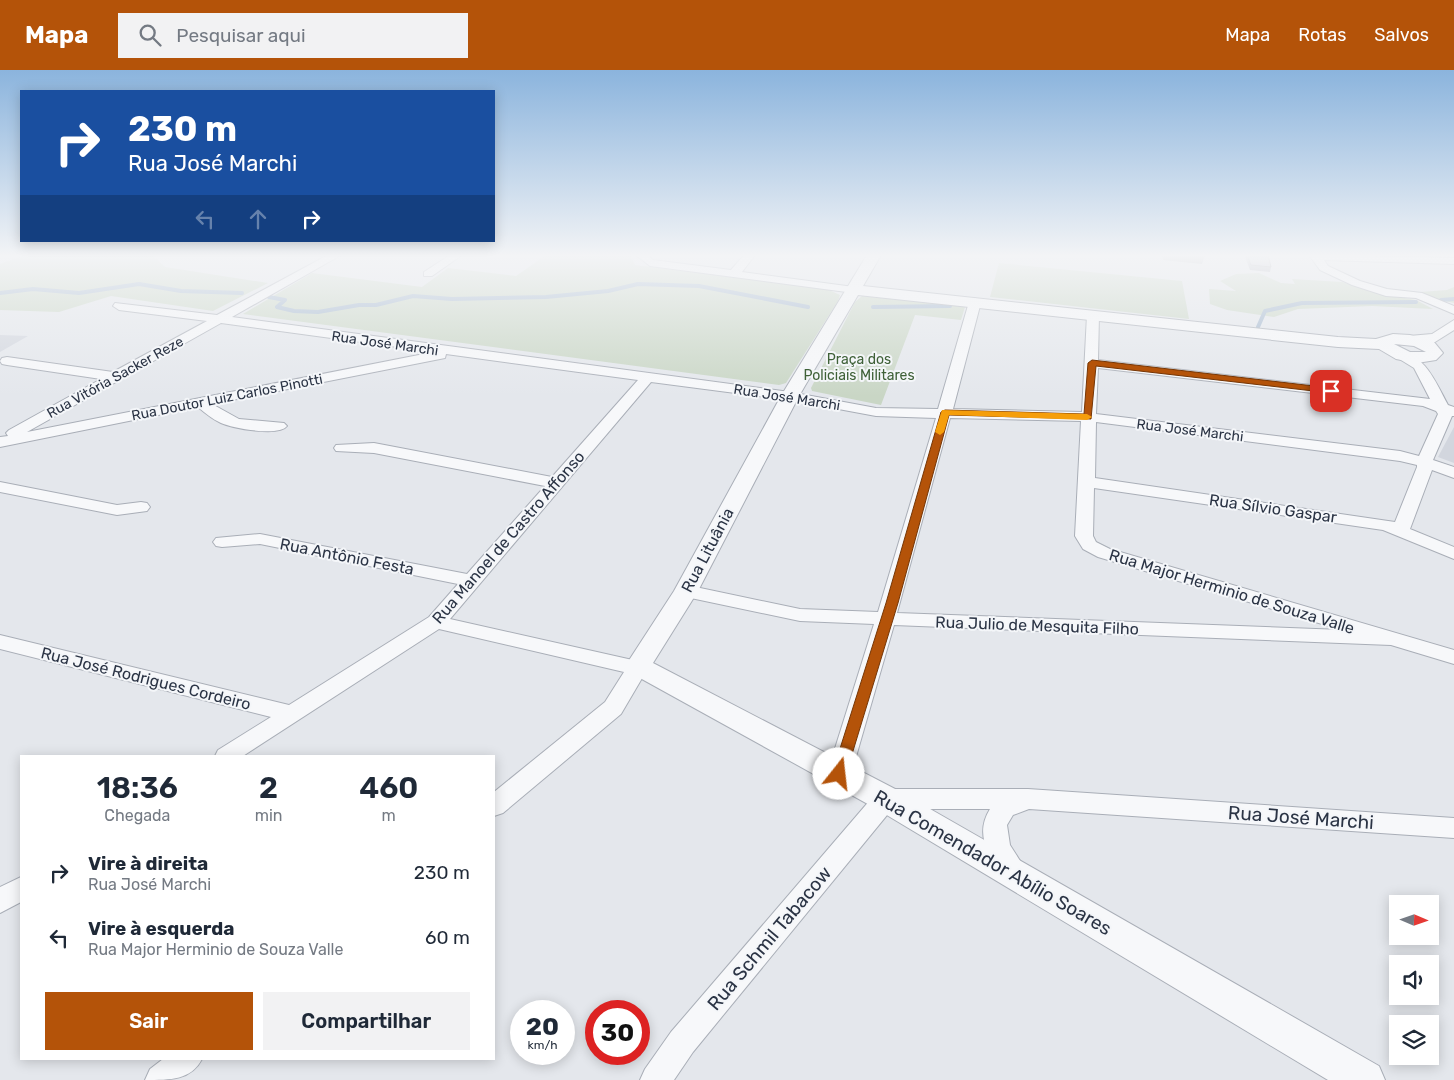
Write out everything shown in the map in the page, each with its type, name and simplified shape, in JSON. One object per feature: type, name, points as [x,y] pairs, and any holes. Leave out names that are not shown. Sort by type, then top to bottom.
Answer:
[{"type":"street","name":"Rua Vitória Sacker Reze","points":[[0,442],[251,302]]},
{"type":"street","name":"Rua Lituânia","points":[[495,805],[613,708],[686,591],[790,396],[847,302]]},
{"type":"street","points":[[839,774],[887,619],[975,302]]},
{"type":"street","points":[[976,302],[1391,347],[1434,354]]},
{"type":"street","points":[[1435,302],[1454,310]]},
{"type":"street","name":"Rua José Marchi","points":[[119,306],[790,396],[876,412],[945,412],[1088,417],[1400,456],[1454,473]]},
{"type":"street","name":"Rua Major Herminio de Souza Valle","points":[[1093,315],[1084,536],[1089,545],[1104,553],[1454,657]]},
{"type":"street","points":[[1434,354],[1454,324]]},
{"type":"street","points":[[1391,347],[1409,340],[1434,354],[1448,410],[1424,462],[1425,467],[1401,530]]},
{"type":"street","name":"Rua Doutor Luiz Carlos Pinotti","points":[[0,442],[453,352]]},
{"type":"street","points":[[7,362],[116,377]]},
{"type":"street","points":[[1092,363],[1425,402],[1448,410]]},
{"type":"street","name":"Rua Manoel de Castro Affonso","points":[[228,755],[436,622],[647,378]]},
{"type":"street","points":[[200,402],[214,416],[239,425],[279,426]]},
{"type":"street","points":[[342,448],[374,448],[556,483]]},
{"type":"street","name":"Rua Sílvio Gaspar","points":[[1086,482],[1378,524],[1401,530],[1454,554]]},
{"type":"street","points":[[0,487],[117,510],[141,506]]},
{"type":"street","name":"Rua Antônio Festa","points":[[222,542],[260,540],[472,581]]},
{"type":"street","name":"Rua Julio de Mesquita Filho","points":[[686,591],[800,615],[1390,639]]},
{"type":"street","points":[[1297,611],[1306,616],[1312,624],[1313,631],[1307,636]]},
{"type":"street","name":"Rua Comendador Abílio Soares","points":[[436,622],[649,671],[886,799],[1015,873],[1364,1080]]},
{"type":"street","name":"Rua José Rodrigues Cordeiro","points":[[0,642],[292,714]]},
{"type":"street","name":"Rua José Marchi","points":[[886,799],[1028,799],[1454,828]]},
{"type":"street","name":"Rua Schmil Tabacow","points":[[656,1080],[682,1042],[886,799]]},
{"type":"street","name":"Rua José Marchi","points":[[1015,873],[996,847],[994,824],[1003,810],[1028,799]]},
{"type":"street","points":[[0,902],[20,889]]},
{"type":"street","points":[[161,1080],[186,1060]]},
{"type":"shaded area","points":[[0,335],[28,336],[0,352]]},
{"type":"shaded area","points":[[1454,427],[1454,463],[1438,457]]},
{"type":"green space","points":[[0,302],[91,302],[59,312],[0,310]]},
{"type":"green space","points":[[153,302],[230,302],[213,311]]},
{"type":"green space","points":[[263,302],[837,302],[786,383],[779,385],[243,314]]},
{"type":"green space","name":"Praça dos Policiais Militares","points":[[855,302],[919,302],[965,307],[961,320],[915,315],[881,405],[812,391],[811,388]]},
{"type":"green space","points":[[1036,302],[1186,302],[1189,319]]},
{"type":"green space","points":[[1210,302],[1420,302],[1433,309],[1372,306],[1298,309],[1274,317],[1227,310],[1210,304]]},
{"type":"waterway","points":[[283,302],[277,307],[294,311],[318,312],[388,302]]},
{"type":"waterway","points":[[783,302],[808,307]]},
{"type":"waterway","points":[[1258,327],[1265,311],[1302,303],[1401,302]]},
{"type":"waterway","points":[[873,307],[950,306]]},
{"type":"slow traffic","points":[[940,432],[945,412],[1087,417]]},
{"type":"route","points":[[839,774],[892,603],[945,412],[1088,417],[1092,363],[1331,391]]}]
